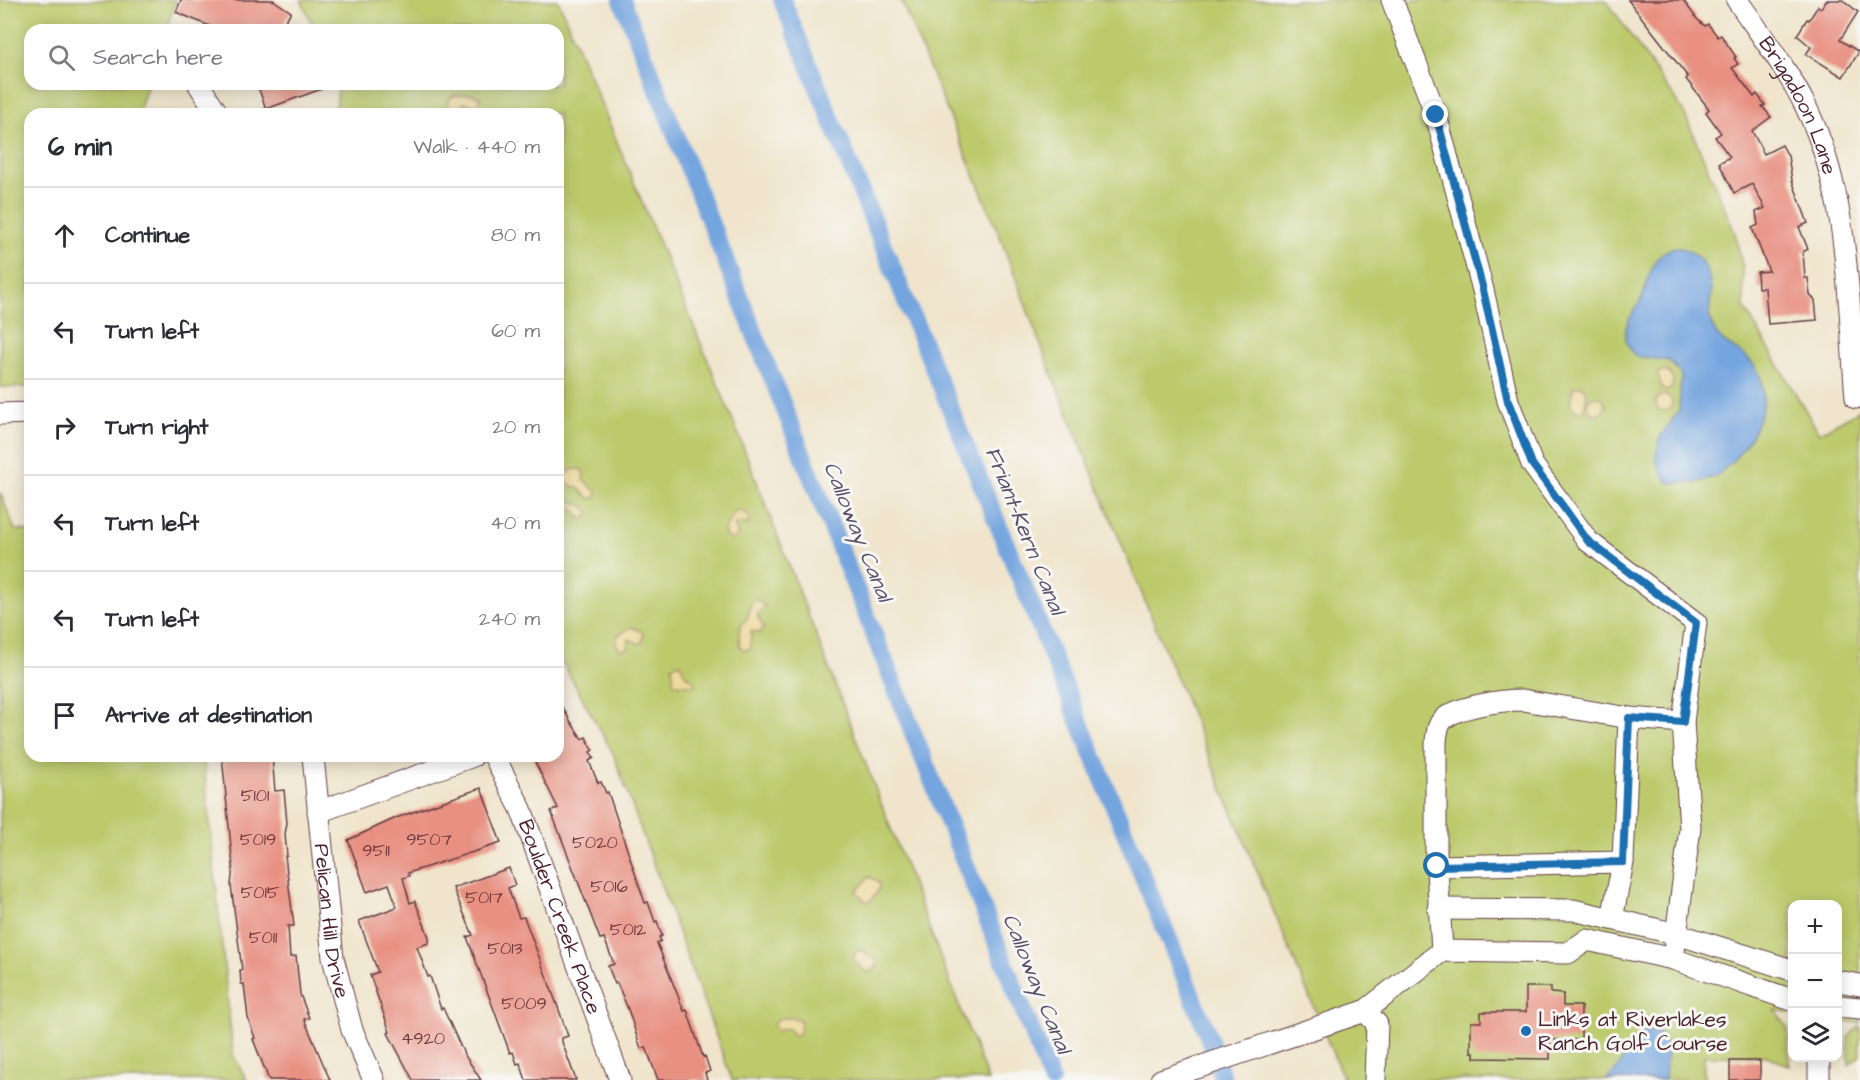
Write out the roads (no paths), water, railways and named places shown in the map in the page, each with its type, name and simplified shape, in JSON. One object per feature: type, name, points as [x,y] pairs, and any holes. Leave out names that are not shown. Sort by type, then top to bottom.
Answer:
[{"type":"street","points":[[1392,0],[1436,115],[1483,290],[1508,401],[1532,464],[1588,541],[1696,623],[1683,722],[1690,828],[1673,959]]},
{"type":"street","name":"Brigadoon Lane","points":[[1737,0],[1781,64],[1806,108],[1822,144],[1841,221],[1856,398]]},
{"type":"street","points":[[202,90],[214,108]]},
{"type":"street","points":[[0,414],[24,414]]},
{"type":"street","points":[[1442,951],[1438,909],[1436,741],[1439,724],[1450,713],[1507,700],[1524,700],[1629,718],[1683,722]]},
{"type":"street","points":[[1612,919],[1623,862],[1629,718]]},
{"type":"street","name":"Pelican Hill Drive","points":[[314,762],[333,958],[351,1030],[374,1080]]},
{"type":"street","points":[[318,812],[456,762]]},
{"type":"street","name":"Boulder Creek Place","points":[[497,762],[521,809],[620,1080]]},
{"type":"street","points":[[1437,866],[1623,862]]},
{"type":"street","points":[[1438,909],[1573,910],[1677,934],[1788,969]]},
{"type":"street","points":[[1587,940],[1589,914]]},
{"type":"street","points":[[1161,1080],[1365,1011],[1442,951],[1568,953],[1587,940],[1673,959],[1788,999]]},
{"type":"street","points":[[1842,982],[1860,985]]},
{"type":"street","points":[[1842,1006],[1860,1008]]},
{"type":"street","points":[[1365,1011],[1377,1024],[1375,1080]]},
{"type":"street","points":[[1819,1062],[1819,1080]]},
{"type":"water","points":[[1675,247],[1691,252],[1702,262],[1710,283],[1709,316],[1713,328],[1723,341],[1753,364],[1760,378],[1763,393],[1762,408],[1757,424],[1740,453],[1729,465],[1707,480],[1668,483],[1655,460],[1661,435],[1679,411],[1681,375],[1670,361],[1635,356],[1625,335],[1627,324],[1643,296],[1656,260],[1667,250]]},
{"type":"water","points":[[1648,1031],[1661,1034],[1667,1048],[1665,1080],[1606,1080],[1612,1075],[1636,1039]]},
{"type":"waterway","name":"Calloway Canal","points":[[622,0],[1051,1080]]},
{"type":"waterway","name":"Friant-Kern Canal","points":[[782,0],[1207,1032],[1223,1080]]},
{"type":"place","name":"Links at Riverlakes Ranch Golf Course","points":[[1526,1031]]}]
